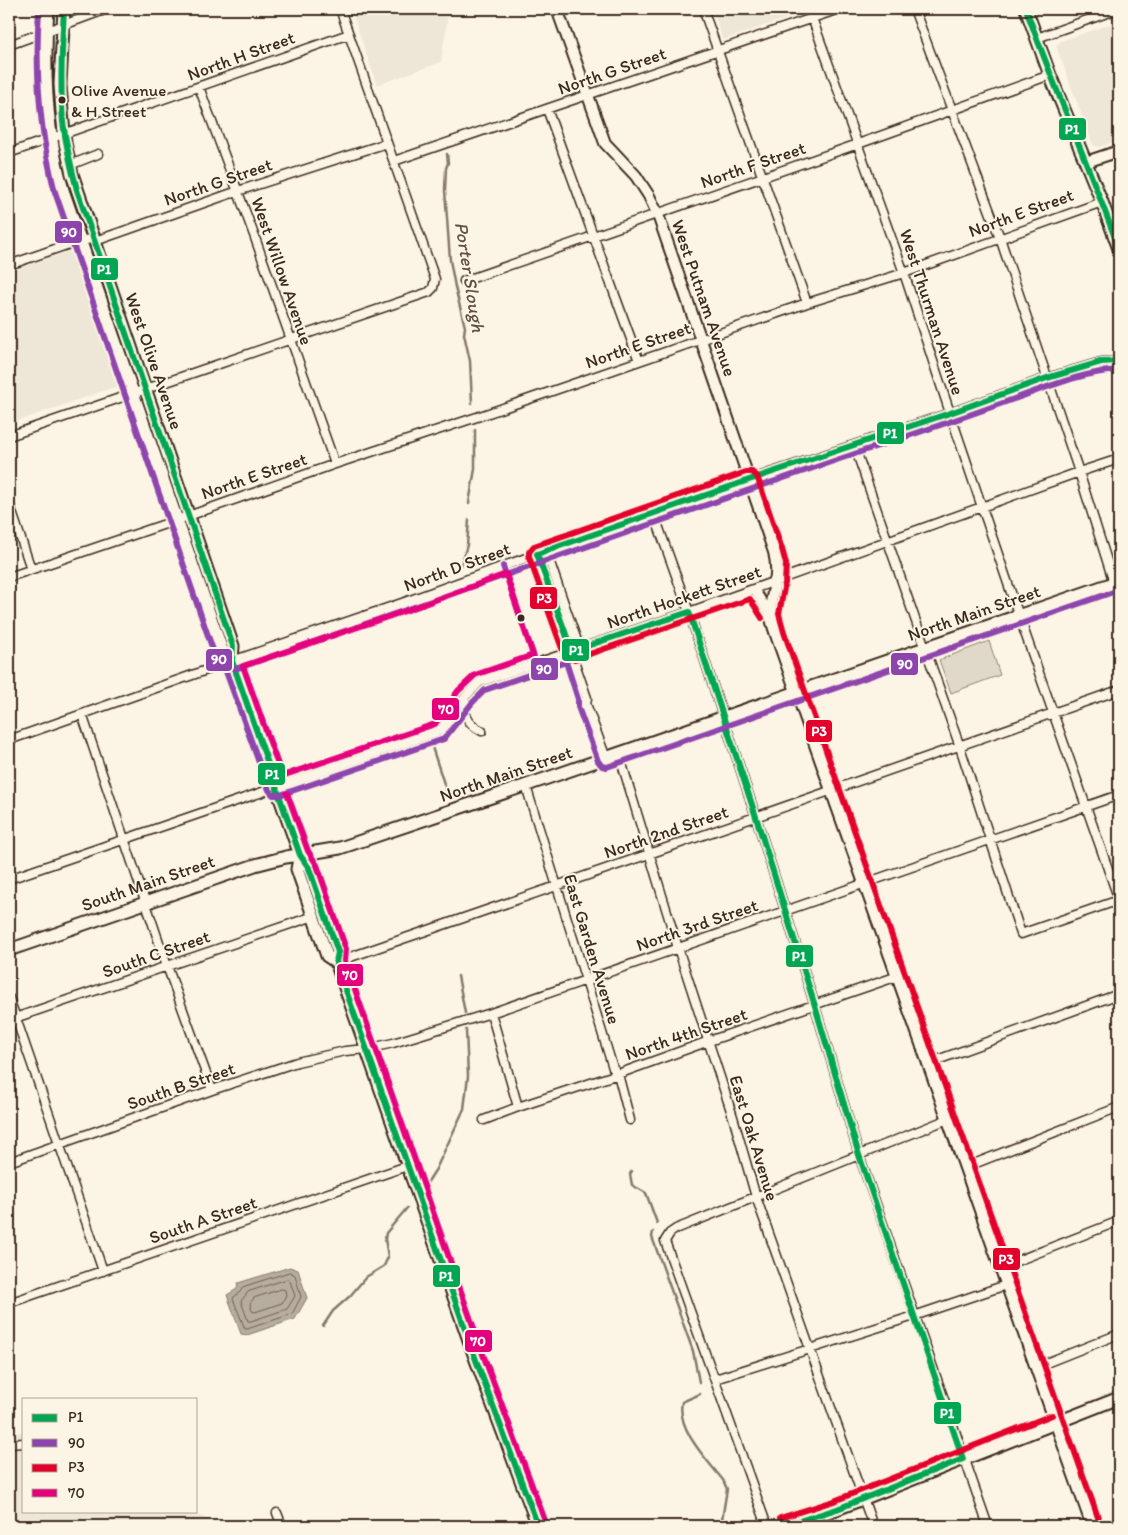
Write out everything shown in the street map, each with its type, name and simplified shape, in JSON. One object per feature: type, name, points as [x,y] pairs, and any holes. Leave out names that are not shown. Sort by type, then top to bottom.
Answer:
[{"type":"main road","name":"West Olive Avenue","points":[[48,9],[55,28],[60,84],[58,136],[60,179],[124,326],[146,390],[183,518]]},
{"type":"main road","name":"West Olive Avenue","points":[[64,9],[55,28],[46,87],[58,136],[70,165],[100,298],[134,394],[233,646],[232,661],[300,855]]},
{"type":"main road","points":[[1026,9],[1119,249]]},
{"type":"main road","points":[[100,298],[112,310],[117,325],[124,326]]},
{"type":"main road","name":"North Main Street","points":[[300,855],[340,848],[526,786],[1117,582]]},
{"type":"main road","points":[[300,855],[297,869],[328,956],[336,962]]},
{"type":"main road","points":[[300,855],[309,868],[338,952],[336,962],[476,1360],[538,1526]]},
{"type":"main road","name":"South Main Street","points":[[9,950],[255,865],[300,855]]},
{"type":"main road","points":[[783,1526],[830,1511],[1119,1398]]},
{"type":"street","points":[[9,45],[107,9]]},
{"type":"street","points":[[9,436],[146,390],[290,338],[429,292],[433,288],[435,279],[340,9]]},
{"type":"street","name":"West Putnam Avenue","points":[[557,9],[605,143],[636,176],[658,215],[774,552],[777,565],[776,581],[770,614]]},
{"type":"street","points":[[703,9],[807,303]]},
{"type":"street","name":"North G Street","points":[[394,161],[839,9]]},
{"type":"street","points":[[914,9],[1000,238],[1117,582],[1119,599]]},
{"type":"street","points":[[1037,38],[1118,9]]},
{"type":"street","name":"West Thurman Avenue","points":[[812,18],[904,273],[1052,713],[1119,900]]},
{"type":"street","name":"North H Street","points":[[9,153],[349,34]]},
{"type":"street","name":"North F Street","points":[[464,281],[658,215],[1050,75]]},
{"type":"street","name":"West Willow Avenue","points":[[199,87],[335,464]]},
{"type":"street","points":[[547,109],[639,361]]},
{"type":"street","name":"North G Street","points":[[9,265],[87,240],[101,239],[238,191],[387,143]]},
{"type":"street","points":[[1086,162],[1119,151]]},
{"type":"street","points":[[70,165],[98,154]]},
{"type":"street","name":"North E Street","points":[[9,577],[807,303],[904,273],[1102,202]]},
{"type":"street","name":"North D Street","points":[[9,740],[749,480],[950,413],[1047,378],[1101,362],[1119,361]]},
{"type":"street","points":[[854,445],[924,649],[960,747],[1021,934],[1119,900]]},
{"type":"street","name":"North Hockett Street","points":[[9,879],[123,838],[440,731],[464,698],[480,682],[754,589],[1119,459]]},
{"type":"street","points":[[9,503],[31,569]]},
{"type":"street","points":[[654,514],[724,717],[756,817],[859,1155],[963,1459],[988,1526]]},
{"type":"street","points":[[546,551],[576,638],[572,651]]},
{"type":"street","points":[[537,554],[572,651],[587,698],[586,704],[606,758]]},
{"type":"street","name":"West Putnam Avenue","points":[[754,589],[770,614],[796,693],[966,1167],[999,1268],[1092,1526]]},
{"type":"street","name":"North 2nd Street","points":[[336,962],[960,747],[1119,690]]},
{"type":"street","points":[[464,698],[466,718],[474,727],[482,731]]},
{"type":"street","points":[[82,714],[167,966],[212,1090]]},
{"type":"street","name":"East Oak Avenue","points":[[618,754],[709,1041],[756,1197],[873,1526]]},
{"type":"street","name":"East Garden Avenue","points":[[526,786],[613,1068],[618,1074],[630,1120]]},
{"type":"street","name":"North 3rd Street","points":[[367,1049],[417,1037],[491,1013],[1119,795]]},
{"type":"street","name":"South C Street","points":[[12,1018],[314,916]]},
{"type":"street","name":"North 4th Street","points":[[484,1120],[898,976]]},
{"type":"street","points":[[929,1063],[1119,994]]},
{"type":"street","points":[[9,998],[12,1018],[103,1271]]},
{"type":"street","points":[[491,1013],[518,1107]]},
{"type":"street","name":"South B Street","points":[[9,1162],[297,1062],[346,1051],[367,1049]]},
{"type":"street","points":[[966,1167],[1119,1107]]},
{"type":"street","points":[[767,1526],[664,1241],[676,1229],[948,1119]]},
{"type":"street","name":"South A Street","points":[[9,1303],[407,1166]]},
{"type":"street","points":[[999,1268],[1119,1221]]},
{"type":"street","points":[[715,1379],[1006,1285]]},
{"type":"street","points":[[1036,1367],[1119,1334]]},
{"type":"street","points":[[9,1444],[22,1442]]},
{"type":"street","points":[[277,1513],[282,1526]]},
{"type":"shaded area","points":[[351,9],[449,9],[441,62],[377,85]]},
{"type":"shaded area","points":[[712,9],[814,9],[723,40]]},
{"type":"shaded area","points":[[1119,21],[1119,140],[1099,147],[1093,145],[1056,46],[1061,41]]},
{"type":"shaded area","points":[[69,251],[77,255],[123,384],[9,424],[9,272]]},
{"type":"shaded area","points":[[989,641],[1000,675],[951,693],[939,660]]},
{"type":"shaded area","points":[[22,1432],[22,1512],[190,1512],[224,1526],[9,1526],[16,1488],[9,1435]]},
{"type":"water","points":[[290,1267],[298,1270],[307,1298],[295,1319],[247,1335],[241,1334],[227,1295],[237,1289],[238,1283]]},
{"type":"waterway","name":"Porter Slough","points":[[447,154],[445,190],[450,260],[465,327],[464,334],[470,361],[472,403]]},
{"type":"waterway","name":"Porter Slough","points":[[469,503],[475,469],[475,430]]},
{"type":"waterway","name":"Porter Slough","points":[[461,565],[467,545],[469,520]]},
{"type":"waterway","name":"Porter Slough","points":[[432,747],[448,796]]},
{"type":"waterway","name":"Porter Slough","points":[[458,976],[465,1013]]},
{"type":"waterway","name":"Porter Slough","points":[[427,1183],[436,1169],[464,1109],[468,1076],[466,1030]]},
{"type":"waterway","points":[[632,1171],[630,1174],[632,1185],[646,1193],[657,1223]]},
{"type":"waterway","name":"Porter Slough","points":[[323,1326],[333,1311],[350,1296],[366,1277],[384,1266],[388,1257],[386,1233],[407,1208]]},
{"type":"waterway","points":[[653,1232],[652,1237],[693,1351],[699,1382]]},
{"type":"waterway","points":[[700,1394],[682,1402],[681,1412],[688,1434],[723,1480],[727,1489],[721,1526]]},
{"type":"transit line","name":"90","points":[[39,9],[38,78],[42,124],[55,192],[214,653],[224,666],[269,790],[273,795],[280,795],[444,739],[472,703],[485,690],[566,662],[578,699],[578,707],[598,761],[602,766],[607,767],[1119,590]]},
{"type":"transit line","name":"P1","points":[[64,9],[61,79],[63,122],[77,190],[233,646],[232,661],[300,855],[309,868],[338,952],[336,962],[476,1360],[538,1526]]},
{"type":"transit line","name":"P1","points":[[1026,9],[1119,249]]},
{"type":"transit line","name":"P1","points":[[783,1526],[837,1509],[963,1459],[859,1155],[756,817],[689,612],[572,651],[537,554],[1047,378],[1101,362],[1119,361]]},
{"type":"transit line","name":"90","points":[[235,669],[1051,386],[1078,377],[1119,370]]},
{"type":"transit line","name":"P3","points":[[762,618],[750,599],[575,659],[570,659],[564,654],[529,557],[529,552],[534,546],[746,472],[752,472],[757,476],[786,564],[785,583],[779,614],[784,632],[1100,1523]]},
{"type":"transit line","name":"90","points":[[503,566],[536,663]]},
{"type":"transit line","name":"70","points":[[506,574],[533,655],[475,675],[458,691],[435,724],[282,776],[243,666],[405,611],[506,574]]},
{"type":"transit line","name":"70","points":[[287,793],[308,851],[317,865],[346,949],[345,961],[484,1357],[546,1523]]},
{"type":"transit line","name":"P3","points":[[780,1518],[834,1501],[1052,1415]]},
{"type":"place","name":"Olive Avenue & H Street","points":[[62,100]]}]
